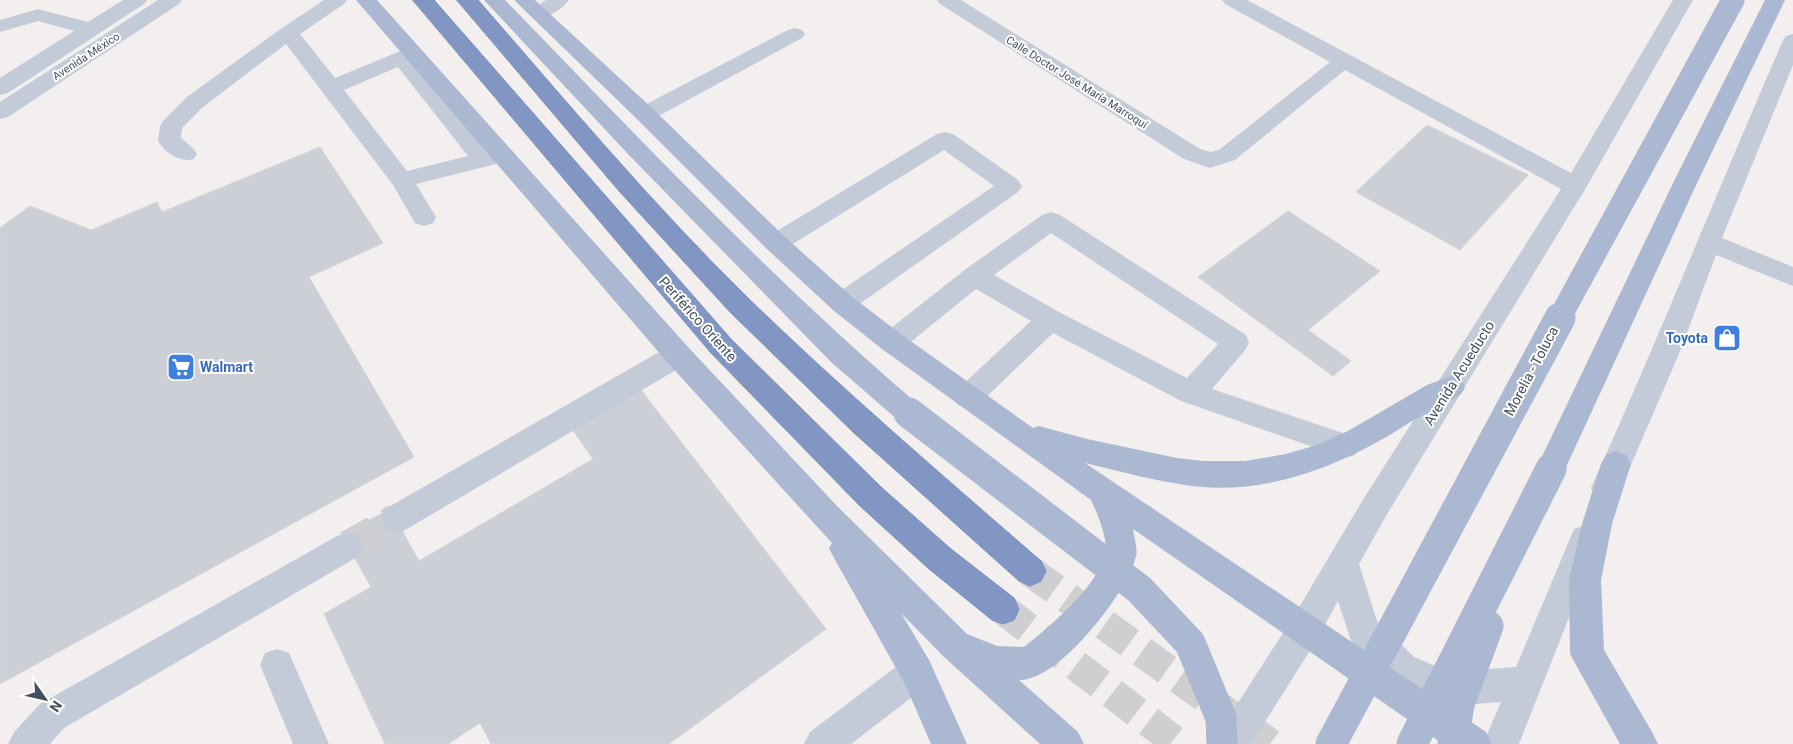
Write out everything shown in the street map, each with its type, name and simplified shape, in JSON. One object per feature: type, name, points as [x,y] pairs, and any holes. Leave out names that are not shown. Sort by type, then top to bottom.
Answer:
[{"type":"highway","name":"Periférico Oriente","points":[[423,0],[721,346],[870,496],[940,559],[1003,609]]},
{"type":"highway","points":[[467,0],[627,184],[738,305],[862,424],[1030,571]]},
{"type":"main road","points":[[366,0],[407,56],[493,157],[827,517],[956,646],[1066,744]]},
{"type":"main road","points":[[494,0],[636,149],[841,354],[909,413],[1139,589],[1190,643],[1221,718],[1222,744]]},
{"type":"main road","name":"Morelia - Toluca","points":[[1331,744],[1598,246],[1733,0]]},
{"type":"main road","points":[[1412,744],[1550,469],[1686,181],[1775,0]]},
{"type":"main road","points":[[532,4],[776,244],[842,303],[892,342],[1014,430],[1304,630],[1474,744]]},
{"type":"main road","points":[[1014,430],[1050,442],[1106,456],[1183,472],[1228,475],[1285,468],[1345,446],[1396,418],[1430,395],[1451,387]]},
{"type":"main road","points":[[1616,464],[1597,524],[1585,580],[1587,654],[1640,744]]},
{"type":"main road","points":[[1453,744],[1459,704],[1476,654],[1550,469]]},
{"type":"main road","points":[[956,646],[997,662],[1029,664],[1068,634],[1104,590],[1121,555],[1117,523],[1101,489]]},
{"type":"main road","points":[[827,517],[917,672],[949,744]]},
{"type":"street","name":"Avenida México","points":[[0,88],[137,0]]},
{"type":"street","name":"Avenida México","points":[[0,112],[172,0]]},
{"type":"street","points":[[186,154],[169,141],[171,126],[195,102],[286,34],[337,0]]},
{"type":"street","points":[[532,4],[559,0]]},
{"type":"street","name":"Calle Doctor José María Marroquí","points":[[947,0],[1192,154],[1210,160],[1227,155],[1345,60]]},
{"type":"street","points":[[1232,0],[1575,186]]},
{"type":"street","name":"Avenida Acueducto","points":[[1231,744],[1304,630],[1375,507],[1575,186],[1683,0]]},
{"type":"street","points":[[0,26],[38,15],[90,29]]},
{"type":"street","points":[[286,34],[293,39],[402,180],[424,217]]},
{"type":"street","points":[[645,114],[795,34]]},
{"type":"street","points":[[1501,744],[1616,464],[1665,354],[1708,242],[1792,43]]},
{"type":"street","points":[[330,88],[407,56]]},
{"type":"street","points":[[776,244],[945,139],[1010,186],[842,303]]},
{"type":"street","points":[[402,180],[493,157]]},
{"type":"street","points":[[892,342],[975,276],[1051,221],[1236,342],[1191,393]]},
{"type":"street","points":[[1708,242],[1793,277]]},
{"type":"street","points":[[975,276],[1050,319],[1191,393],[1345,446]]},
{"type":"street","points":[[968,397],[1050,319]]},
{"type":"street","points":[[396,519],[678,355]]},
{"type":"street","points":[[26,744],[52,716],[348,546]]},
{"type":"street","points":[[1343,563],[1364,630],[1402,669],[1450,689],[1526,683]]},
{"type":"street","points":[[277,665],[311,744]]},
{"type":"street","points":[[842,738],[917,672]]},
{"type":"building","points":[[1427,125],[1528,175],[1460,250],[1356,192]]},
{"type":"building","name":"Walmart","points":[[320,147],[383,243],[309,277],[414,457],[0,684],[0,228],[30,206],[91,230],[157,202],[162,212]]},
{"type":"building","points":[[1288,211],[1380,271],[1308,330],[1351,361],[1333,376],[1198,277]]},
{"type":"building","points":[[641,390],[826,629],[669,744],[491,744],[480,723],[448,744],[385,744],[324,614],[371,587],[348,546],[344,534],[390,509],[419,561],[593,459],[572,429]]},
{"type":"tunnel","points":[[348,546],[396,519]]},
{"type":"tunnel","points":[[1030,571],[1270,744]]},
{"type":"tunnel","points":[[1003,609],[1178,744]]},
{"type":"place","name":"Toyota","points":[[1727,338]]},
{"type":"place","name":"Walmart","points":[[181,367]]}]
